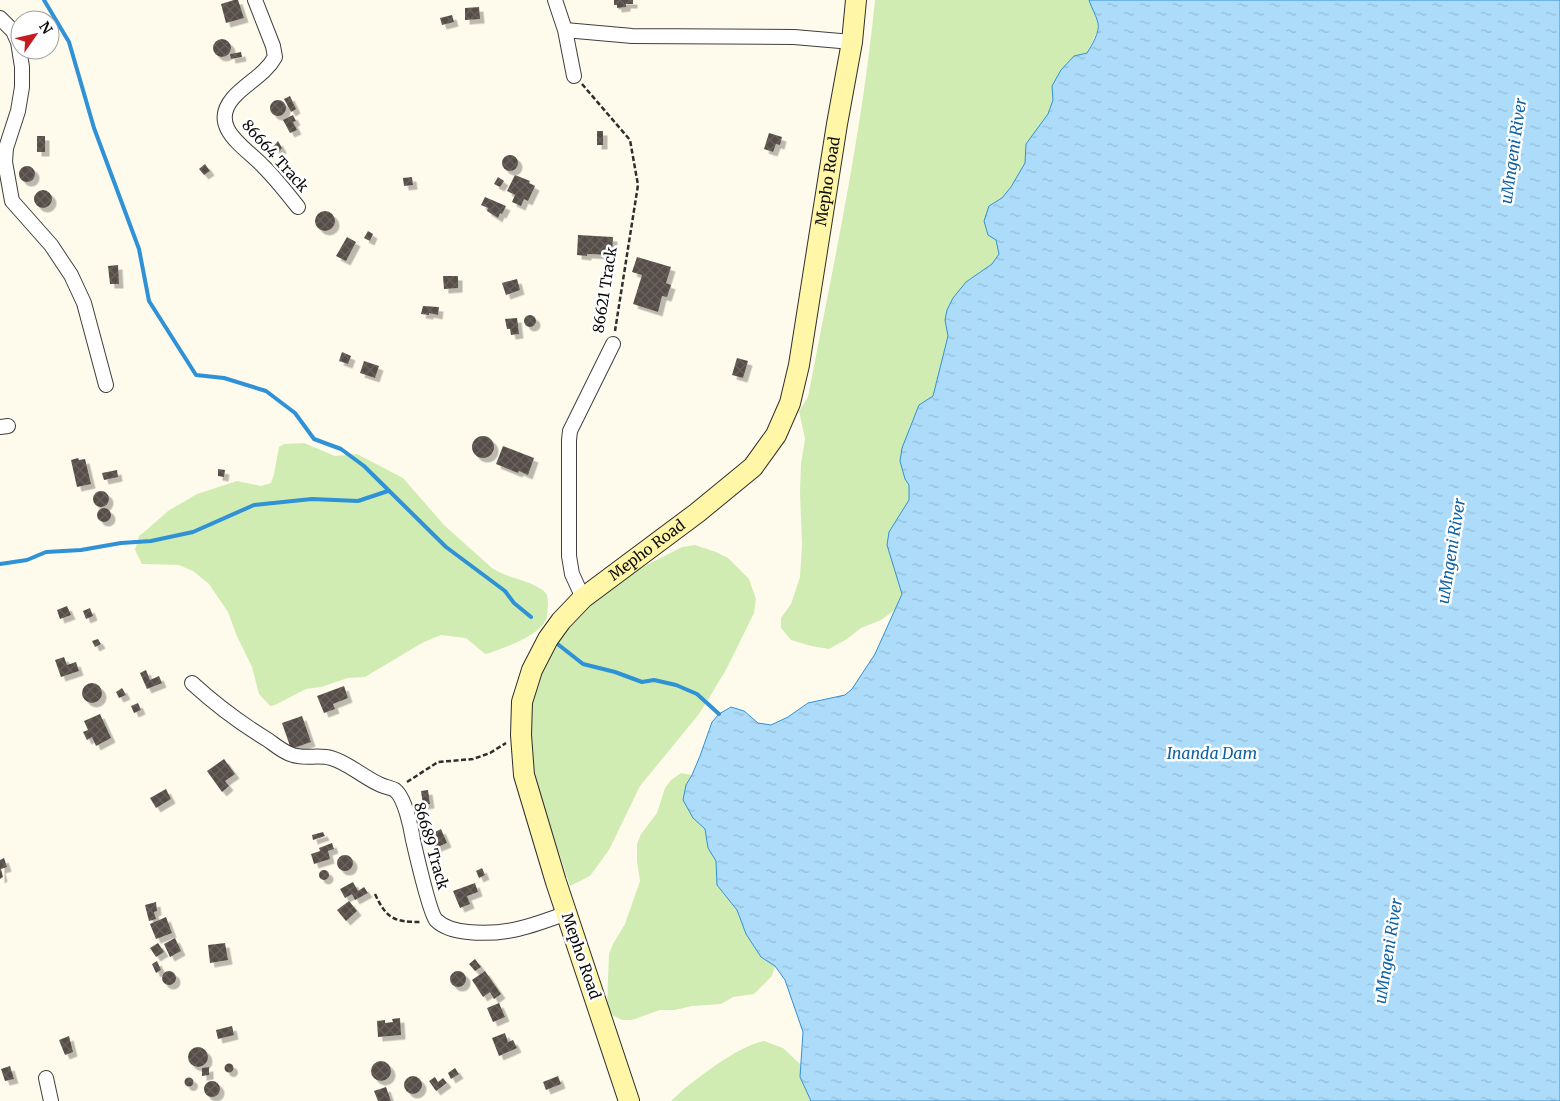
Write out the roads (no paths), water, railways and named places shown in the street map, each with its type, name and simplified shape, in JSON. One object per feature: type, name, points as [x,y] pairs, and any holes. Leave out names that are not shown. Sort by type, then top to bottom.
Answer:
[{"type":"street","name":"86664 Track","points":[[255,0],[273,46],[275,57],[266,70],[234,98],[225,110],[226,122],[231,135],[241,147],[262,164],[298,207]]},
{"type":"street","points":[[555,0],[565,30],[574,76]]},
{"type":"street","name":"Mepho Road","points":[[629,1101],[524,775],[521,735],[522,702],[532,670],[548,639],[561,621],[583,598],[697,513],[753,467],[776,435],[790,403],[799,366],[837,124],[852,42],[856,0]]},
{"type":"street","points":[[0,18],[13,31],[18,42],[22,68],[22,87],[18,111],[6,148],[5,162],[12,202],[51,245],[71,275],[84,303],[106,385]]},
{"type":"street","points":[[565,30],[632,36],[794,37],[852,42]]},
{"type":"street","name":"86621 Track","points":[[583,598],[572,574],[569,556],[568,440],[570,431],[613,344]]},
{"type":"street","name":"86689 Track","points":[[192,683],[232,717],[282,750],[292,755],[332,758],[372,781],[395,790],[405,807],[428,896],[436,919],[456,930],[483,934],[512,932],[567,913]]},
{"type":"street","points":[[46,1078],[51,1101]]},
{"type":"water","name":"Inanda Dam","points":[[1089,0],[1560,0],[1560,1101],[811,1101],[800,1077],[803,1032],[785,980],[775,966],[761,957],[746,934],[737,910],[717,885],[716,861],[708,848],[705,829],[693,818],[683,800],[686,785],[700,756],[712,722],[719,714],[731,707],[744,711],[758,723],[771,725],[788,717],[808,703],[845,695],[852,689],[875,654],[902,594],[887,545],[889,532],[909,500],[909,485],[905,479],[900,461],[902,448],[919,405],[933,396],[948,336],[945,320],[947,310],[953,298],[966,282],[992,264],[999,254],[996,240],[988,235],[984,221],[989,206],[1002,198],[1025,163],[1026,144],[1048,114],[1053,100],[1052,86],[1061,70],[1074,56],[1087,53],[1097,34],[1098,23]]},
{"type":"waterway","points":[[44,0],[69,42],[94,128],[139,249],[149,301],[196,375],[224,378],[266,391],[295,413],[314,439],[341,449],[364,466],[446,547],[505,591],[514,603],[531,617]]},
{"type":"waterway","points":[[0,564],[27,560],[46,552],[81,550],[121,543],[151,541],[193,532],[254,505],[312,499],[358,501],[388,491]]},
{"type":"waterway","points":[[555,642],[583,664],[615,672],[642,682],[654,680],[676,685],[697,694],[719,714]]},
{"type":"water label","name":"uMngeni River","points":[[1513,151]]},
{"type":"water label","name":"uMngeni River","points":[[1451,551]]},
{"type":"water label","name":"uMngeni River","points":[[1388,951]]}]
